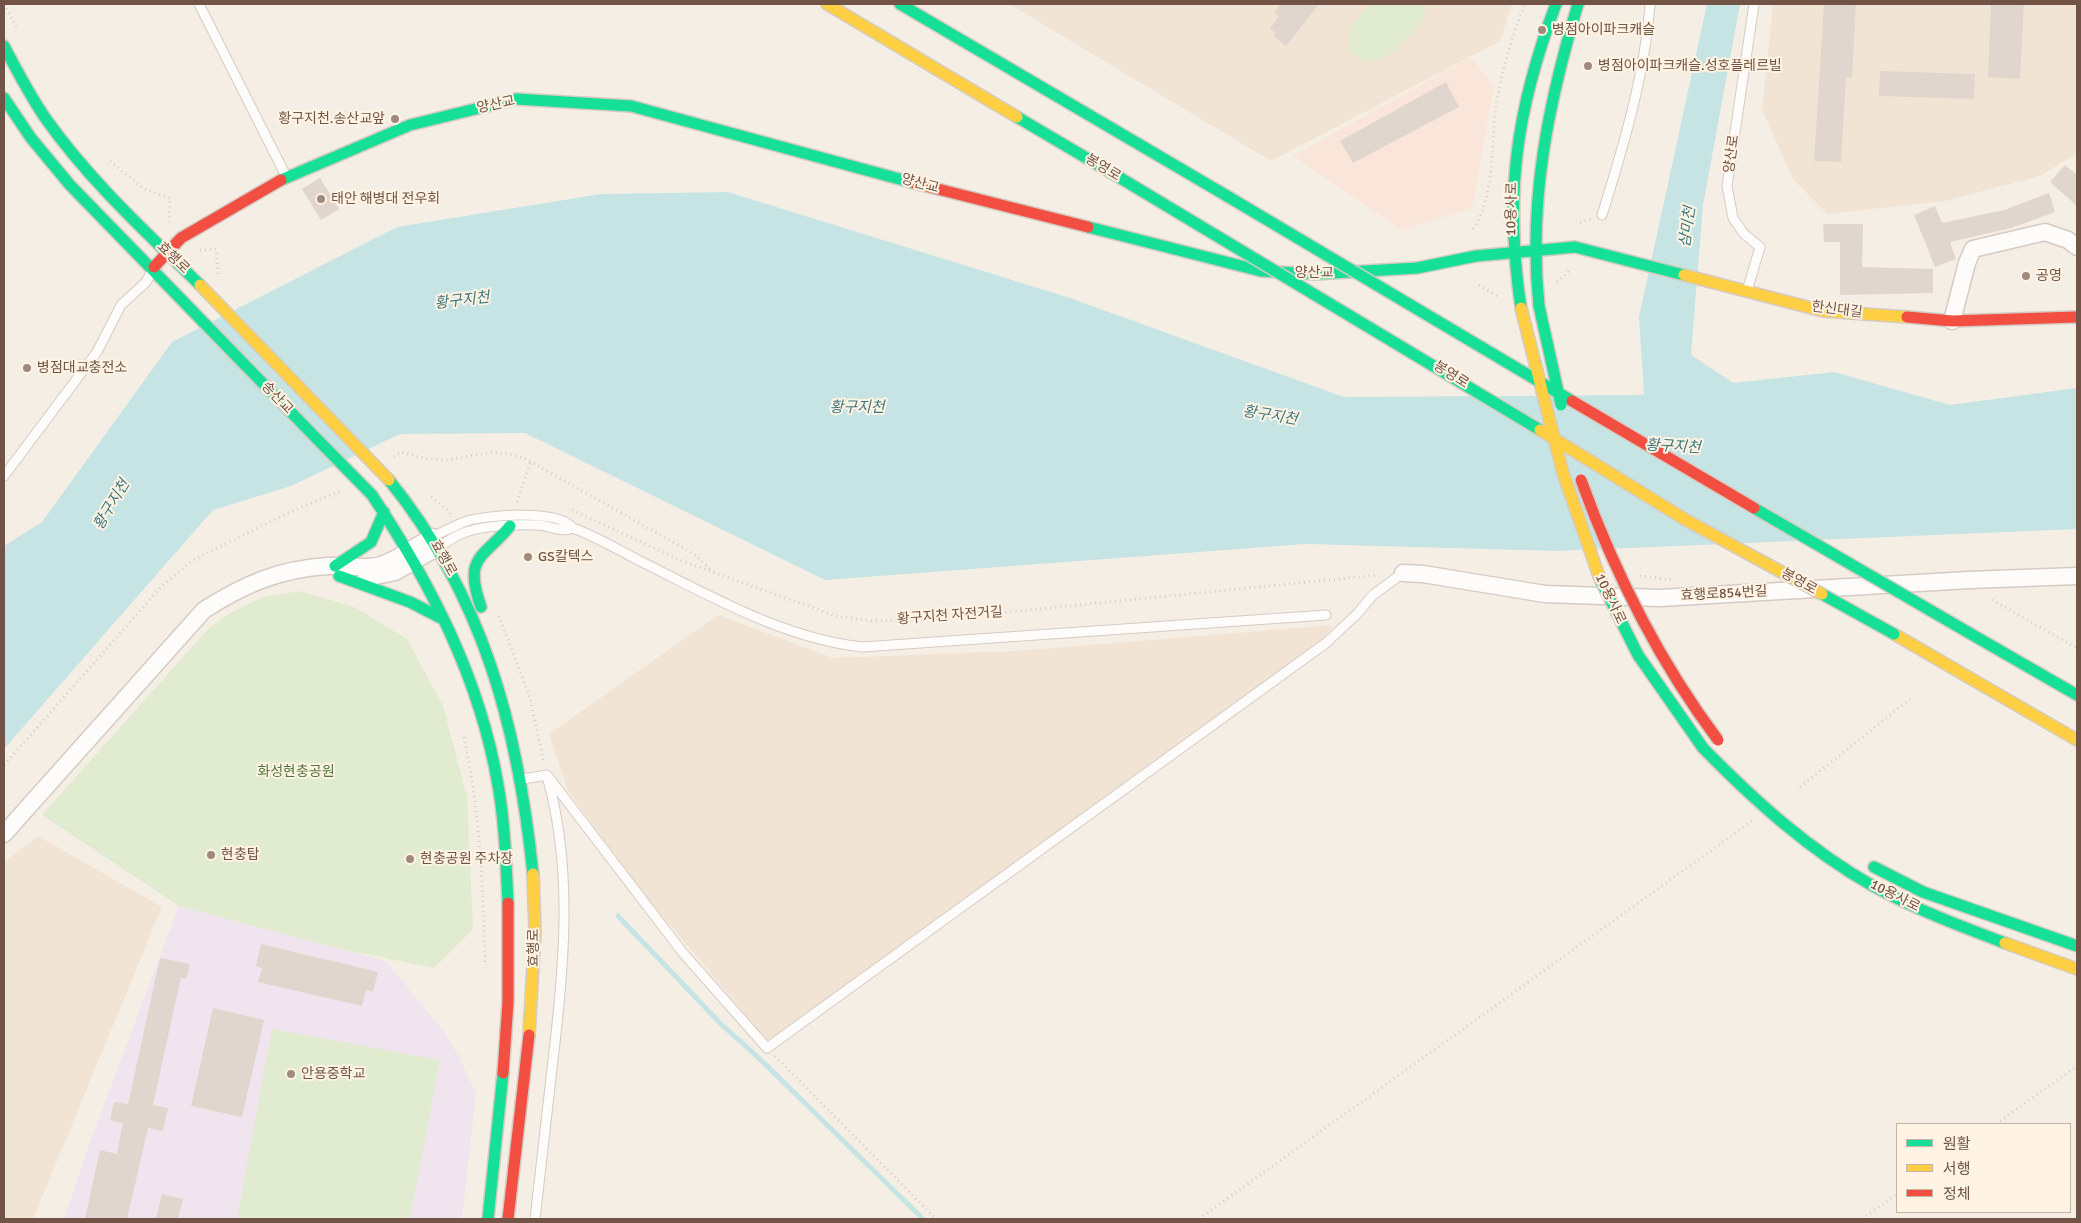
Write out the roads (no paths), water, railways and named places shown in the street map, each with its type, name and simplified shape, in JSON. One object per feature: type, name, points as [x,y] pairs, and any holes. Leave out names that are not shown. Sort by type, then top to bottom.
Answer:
[{"type":"main road","name":"봉영로","points":[[827,4],[1426,359],[1686,520],[1894,634],[2077,740]]},
{"type":"main road","points":[[900,4],[1702,478],[2077,695]]},
{"type":"main road","name":"10용사로","points":[[1556,4],[1530,78],[1514,162],[1511,215],[1512,252],[1529,346],[1565,481],[1600,580],[1620,623],[1659,687],[1703,748],[1781,823],[1846,870],[1900,900],[1934,915],[2077,969]]},
{"type":"main road","name":"10용사로","points":[[1564,419],[1540,306],[1535,250],[1544,134],[1553,90],[1578,4]]},
{"type":"main road","name":"효행로","points":[[4,46],[46,118],[104,189],[389,480],[435,542],[482,636],[506,710],[526,809],[533,882],[533,987],[508,1219]]},
{"type":"main road","name":"효행로","points":[[4,98],[58,170],[183,301]]},
{"type":"main road","name":"양산교","points":[[153,269],[181,238],[286,176],[410,125],[516,99],[631,106],[821,159],[1262,271],[1315,274],[1417,268],[1476,256],[1575,247],[1594,250],[1723,286]]},
{"type":"main road","points":[[1514,162],[1525,172],[1541,164]]},
{"type":"main road","points":[[58,170],[66,171],[98,203],[105,201],[104,189]]},
{"type":"main road","name":"한신대길","points":[[1723,286],[1823,310],[1952,321],[2077,317]]},
{"type":"main road","name":"송산교","points":[[183,301],[372,495]]},
{"type":"main road","name":"10용사로","points":[[1569,436],[1599,531],[1634,611],[1660,659],[1691,706],[1722,744]]},
{"type":"main road","name":"효행로","points":[[372,495],[410,557],[443,619],[463,662],[484,726],[496,774],[504,829],[509,912],[508,1010],[496,1153],[488,1219]]},
{"type":"main road","points":[[384,512],[371,542],[337,571],[410,602],[443,619]]},
{"type":"main road","points":[[482,636],[485,624],[476,593],[474,568],[489,546],[502,537],[512,521]]},
{"type":"main road","points":[[450,633],[451,626],[461,626],[482,671],[488,678],[498,684]]},
{"type":"main road","name":"10용사로","points":[[1861,859],[1923,892],[2077,946]]},
{"type":"main road","points":[[504,1058],[525,1058]]},
{"type":"street","points":[[1952,321],[1967,263],[1973,249],[2045,232],[2068,240],[2077,247]]},
{"type":"street","points":[[4,834],[204,610],[238,588],[277,573],[316,568],[337,571],[369,567],[410,557],[435,542]]},
{"type":"street","name":"효행로854번길","points":[[1403,573],[1423,574],[1545,594],[1660,598],[1959,580],[2077,576]]},
{"type":"lane","points":[[199,4],[286,176]]},
{"type":"lane","points":[[1602,215],[1624,146],[1648,26],[1650,4]]},
{"type":"lane","name":"양산로","points":[[1747,291],[1760,247],[1744,234],[1733,218],[1727,186],[1754,4]]},
{"type":"lane","points":[[4,476],[98,352],[121,306],[146,282],[153,269]]},
{"type":"lane","points":[[435,542],[512,521],[567,531],[573,528],[729,606],[804,635],[835,644],[853,646],[1326,615]]},
{"type":"lane","points":[[547,775],[683,953],[767,1048],[1326,643],[1357,614],[1373,595],[1403,573]]},
{"type":"lane","points":[[520,780],[547,775]]},
{"type":"lane","points":[[535,1219],[562,980],[565,934],[562,870],[555,809],[547,775]]},
{"type":"water","name":"황구지천","points":[[1707,4],[1740,4],[1703,205],[1691,355],[1733,383],[1834,372],[1950,405],[2077,388],[2077,529],[1558,551],[1306,544],[825,580],[525,433],[400,434],[291,486],[213,510],[4,749],[4,546],[42,522],[172,342],[397,227],[601,194],[728,192],[1067,297],[1344,397],[1644,395],[1639,317]]},
{"type":"waterway","points":[[618,916],[722,1025],[762,1061],[923,1219]]},
{"type":"place","name":"병점아이파크캐슬","points":[[1542,30]]},
{"type":"place","name":"병점아이파크캐슬.성호플레르빌","points":[[1588,66]]},
{"type":"place","name":"황구지천.송산교앞","points":[[395,119]]},
{"type":"place","name":"태안 해병대 전우회","points":[[321,199]]},
{"type":"place","name":"공영","points":[[2026,276]]},
{"type":"place","name":"병점대교충전소","points":[[27,368]]},
{"type":"place","name":"GS칼텍스","points":[[528,557]]},
{"type":"place","name":"현충탑","points":[[211,855]]},
{"type":"place","name":"현충공원 주차장","points":[[410,859]]},
{"type":"place","name":"안용중학교","points":[[291,1074]]},
{"type":"water label","name":"삼미천","points":[[1688,227]]},
{"type":"park label","name":"화성현충공원","points":[[296,772]]}]
